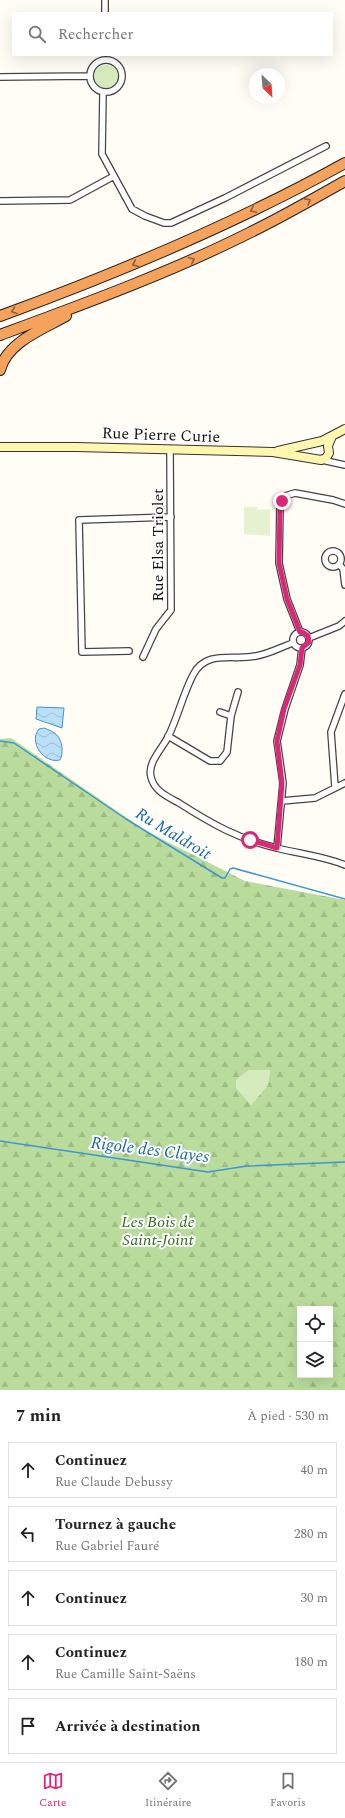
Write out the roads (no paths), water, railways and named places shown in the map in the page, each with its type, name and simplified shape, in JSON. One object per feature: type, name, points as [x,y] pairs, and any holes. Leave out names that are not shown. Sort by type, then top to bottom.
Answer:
[{"type":"highway","points":[[288,193],[301,182],[345,156]]},
{"type":"highway","points":[[0,316],[120,270],[288,193],[345,164]]},
{"type":"highway","points":[[0,335],[91,302],[162,273],[250,233],[345,181]]},
{"type":"highway","points":[[0,370],[2,361],[12,348],[69,314],[86,307],[91,302]]},
{"type":"street","points":[[105,0],[105,12]]},
{"type":"street","points":[[105,57],[118,66],[122,76],[122,81],[116,89],[103,93],[92,85],[89,76],[92,67],[105,57]]},
{"type":"street","points":[[0,77],[89,76]]},
{"type":"street","points":[[103,93],[102,154],[132,209],[145,216],[164,223],[171,223],[326,146]]},
{"type":"street","points":[[0,201],[70,200],[114,176]]},
{"type":"street","name":"Rue Pierre Curie","points":[[273,452],[324,446],[332,436],[345,429]]},
{"type":"street","name":"Rue Pierre Curie","points":[[0,441],[48,446]]},
{"type":"street","name":"Rue Pierre Curie","points":[[0,447],[48,446],[273,452],[322,460],[326,458],[324,446]]},
{"type":"street","points":[[313,458],[310,452],[324,446],[331,457],[345,465]]},
{"type":"street","name":"Rue Elsa Triolet","points":[[143,657],[156,629],[170,610],[170,450]]},
{"type":"street","points":[[322,460],[345,465]]},
{"type":"street","points":[[293,643],[296,647],[302,648],[308,644],[308,638],[304,633],[300,632],[287,599],[279,563],[280,506],[286,496],[295,493],[333,500],[345,504]]},
{"type":"street","points":[[129,651],[82,652],[79,520],[171,517]]},
{"type":"street","points":[[339,564],[343,569],[345,585]]},
{"type":"street","points":[[308,638],[339,626],[345,621]]},
{"type":"street","points":[[293,643],[295,635],[300,632]]},
{"type":"street","points":[[293,643],[258,656],[246,658],[220,657],[203,664],[194,673],[168,736],[151,765],[151,778],[156,788],[215,826],[233,835],[277,848],[329,859],[345,865]]},
{"type":"street","points":[[277,848],[282,801],[282,783],[277,741],[284,709],[300,665],[302,648]]},
{"type":"street","points":[[168,736],[210,761],[220,761],[227,752],[231,716],[238,692]]},
{"type":"street","points":[[335,787],[331,732],[345,694]]},
{"type":"street","points":[[220,712],[231,716]]},
{"type":"street","points":[[282,801],[315,798],[345,783]]},
{"type":"water","points":[[37,707],[64,708],[62,728],[36,719]]},
{"type":"water","points":[[44,728],[59,737],[62,750],[60,760],[48,759],[39,751],[35,740],[36,734],[39,729]]},
{"type":"waterway","name":"Ru Maldroit","points":[[0,741],[14,743],[126,819],[222,878],[225,878],[230,869],[233,868],[345,899]]},
{"type":"waterway","name":"Rigole des Clayes","points":[[0,1141],[208,1172],[247,1166],[345,1162]]},
{"type":"park label","name":"Les Bois de Saint-Joint","points":[[158,1231]]}]
